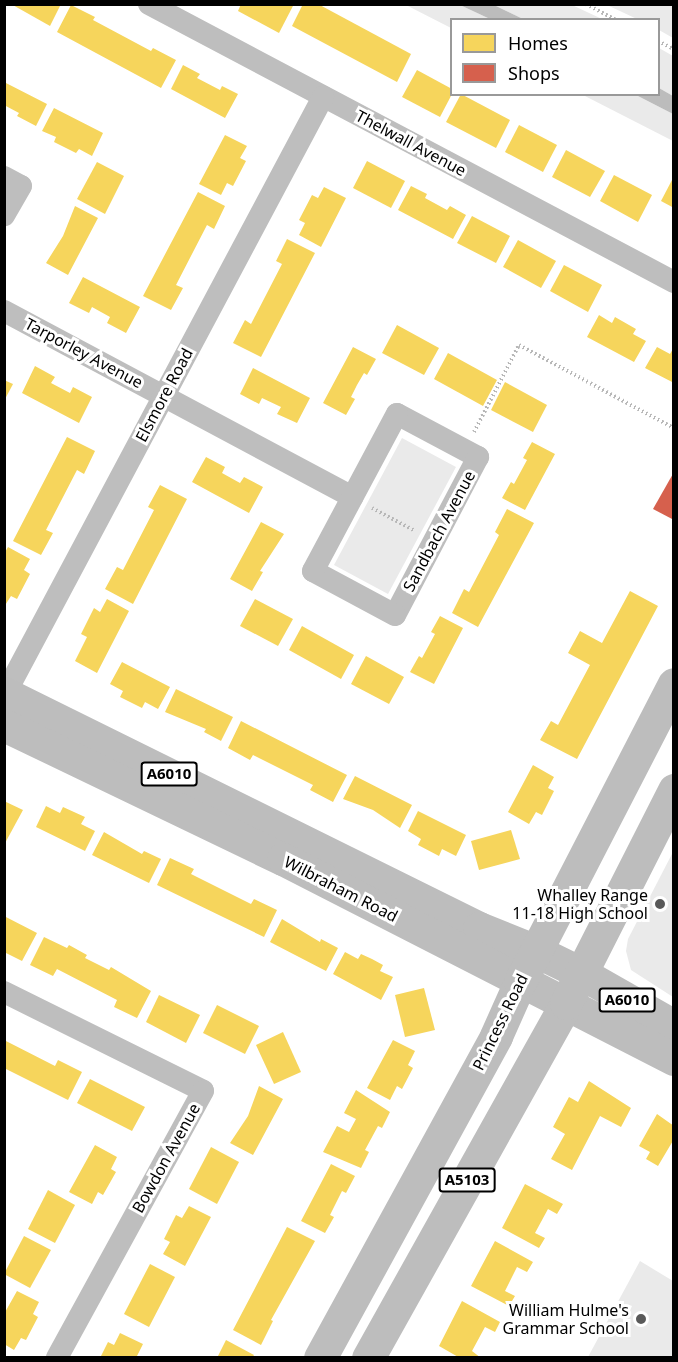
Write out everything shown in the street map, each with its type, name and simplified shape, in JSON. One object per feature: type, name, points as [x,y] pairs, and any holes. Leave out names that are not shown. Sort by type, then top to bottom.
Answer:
[{"type":"highway","name":"Princess Road","points":[[320,1358],[496,1036],[520,982],[674,684]]},
{"type":"highway","name":"Wilbraham Road","points":[[5,702],[479,928],[536,951],[581,973]]},
{"type":"highway","name":"Wilbraham Road","points":[[5,702],[283,859],[674,1059]]},
{"type":"highway","name":"A5103","points":[[368,1358],[566,1003],[674,790]]},
{"type":"highway","name":"A6010","points":[[581,973],[674,1026]]},
{"type":"street","name":"Thelwall Avenue","points":[[148,4],[674,282]]},
{"type":"street","name":"Elsmore Road","points":[[5,702],[163,396],[323,97]]},
{"type":"street","points":[[4,177],[21,186],[4,216]]},
{"type":"street","name":"Tarporley Avenue","points":[[4,311],[163,396]]},
{"type":"street","points":[[163,396],[352,497]]},
{"type":"street","name":"Sandbach Avenue","points":[[397,414],[478,457],[395,615],[313,571],[352,497],[397,414]]},
{"type":"street","name":"Bowdon Avenue","points":[[4,992],[203,1091],[57,1358]]},
{"type":"path","points":[[586,4],[612,18]]},
{"type":"path","points":[[660,42],[674,49]]},
{"type":"path","points":[[465,450],[519,345],[674,428]]},
{"type":"path","points":[[352,497],[434,541]]},
{"type":"shaded area","points":[[406,5],[460,5],[488,18],[450,18],[450,27]]},
{"type":"shaded area","points":[[460,5],[494,5],[521,18],[488,18]]},
{"type":"shaded area","points":[[494,5],[572,5],[600,18],[521,18]]},
{"type":"shaded area","points":[[607,5],[673,5],[673,38],[660,31],[660,18],[635,18]]},
{"type":"shaded area","points":[[660,49],[673,56],[673,96],[660,89]]},
{"type":"shaded area","points":[[660,89],[673,96],[673,114],[638,96],[660,96]]},
{"type":"shaded area","points":[[585,96],[638,96],[673,114],[673,141]]},
{"type":"shaded area","points":[[402,438],[456,467],[388,594],[334,565]]},
{"type":"shaded area","name":"Whalley Range 11-18 High School","points":[[673,852],[673,997],[631,970],[626,951],[628,939]]},
{"type":"shaded area","name":"William Hulme's Grammar School","points":[[640,1261],[673,1281],[673,1357],[588,1357]]},
{"type":"building: Homes","points":[[11,4],[61,4],[50,26]]},
{"type":"building: Homes","points":[[241,4],[294,4],[279,33],[238,11]]},
{"type":"building: Homes","points":[[303,4],[318,4],[411,54],[397,82],[292,26]]},
{"type":"building: Homes","points":[[71,5],[95,17],[93,20],[151,51],[153,48],[176,60],[161,88],[57,32]]},
{"type":"building: Homes","points":[[183,65],[200,74],[197,78],[220,90],[222,86],[238,94],[225,118],[171,89]]},
{"type":"building: Homes","points":[[417,70],[450,88],[451,96],[440,117],[402,97]]},
{"type":"building: Homes","points":[[4,82],[47,104],[36,126],[17,116],[19,113],[4,105]]},
{"type":"building: Homes","points":[[460,96],[465,96],[510,120],[496,148],[446,122]]},
{"type":"building: Homes","points":[[54,108],[103,133],[92,156],[79,149],[76,153],[54,142],[56,137],[42,131]]},
{"type":"building: Homes","points":[[519,125],[557,145],[543,172],[505,152]]},
{"type":"building: Homes","points":[[225,135],[247,146],[240,158],[246,161],[233,186],[227,183],[221,195],[199,184]]},
{"type":"building: Homes","points":[[566,150],[605,171],[590,197],[552,177]]},
{"type":"building: Homes","points":[[367,161],[405,181],[391,208],[353,188]]},
{"type":"building: Homes","points":[[97,162],[124,176],[105,214],[77,199]]},
{"type":"building: Homes","points":[[614,175],[652,195],[638,222],[600,201]]},
{"type":"building: Homes","points":[[672,180],[674,181],[674,208],[661,201]]},
{"type":"building: Homes","points":[[411,186],[427,194],[425,198],[447,210],[450,206],[466,215],[453,239],[398,210]]},
{"type":"building: Homes","points":[[324,187],[346,198],[321,247],[299,235],[305,223],[299,220],[312,195],[318,198]]},
{"type":"building: Homes","points":[[198,192],[225,206],[214,229],[207,225],[176,285],[183,288],[171,310],[143,296]]},
{"type":"building: Homes","points":[[75,206],[98,218],[68,275],[46,263],[63,236]]},
{"type":"building: Homes","points":[[472,216],[510,236],[496,263],[457,243]]},
{"type":"building: Homes","points":[[287,239],[315,253],[261,357],[233,343],[245,320],[251,324],[282,264],[276,261]]},
{"type":"building: Homes","points":[[518,240],[556,261],[541,288],[503,267]]},
{"type":"building: Homes","points":[[564,265],[602,285],[588,312],[550,291]]},
{"type":"building: Homes","points":[[83,277],[140,307],[126,333],[107,323],[110,317],[92,307],[89,313],[69,303]]},
{"type":"building: Homes","points":[[599,315],[612,323],[615,317],[636,329],[633,334],[646,341],[634,362],[587,337]]},
{"type":"building: Homes","points":[[397,325],[439,348],[424,375],[382,353]]},
{"type":"building: Homes","points":[[353,347],[376,359],[367,375],[364,373],[357,385],[351,397],[355,399],[346,415],[323,403]]},
{"type":"building: Homes","points":[[657,347],[670,354],[674,347],[674,383],[645,368]]},
{"type":"building: Homes","points":[[448,353],[497,380],[483,406],[434,379]]},
{"type":"building: Homes","points":[[35,366],[55,377],[51,383],[70,393],[73,387],[92,397],[79,423],[22,393]]},
{"type":"building: Homes","points":[[253,368],[310,398],[297,423],[277,414],[281,407],[262,398],[259,404],[240,394]]},
{"type":"building: Homes","points":[[4,380],[13,384],[4,401]]},
{"type":"building: Homes","points":[[505,382],[547,405],[533,432],[491,410]]},
{"type":"building: Homes","points":[[67,437],[95,451],[84,474],[77,470],[46,530],[53,533],[41,555],[13,541]]},
{"type":"building: Homes","points":[[532,442],[555,454],[525,510],[502,498],[511,482],[514,484],[527,460],[523,458]]},
{"type":"building: Homes","points":[[206,457],[225,467],[222,473],[240,483],[244,477],[263,487],[249,513],[192,482]]},
{"type":"building: Homes","points":[[160,485],[187,499],[133,604],[105,589],[117,567],[123,570],[154,510],[148,507]]},
{"type":"building: Homes","points":[[507,509],[534,523],[478,627],[452,613],[464,589],[469,592],[499,535],[495,532]]},
{"type":"building: Homes","points":[[261,522],[284,534],[260,571],[263,572],[252,591],[230,579]]},
{"type":"building: Homes","points":[[8,547],[30,559],[24,570],[30,574],[17,599],[11,596],[4,607],[4,554]]},
{"type":"building: Homes","points":[[630,591],[658,606],[577,759],[540,740],[551,721],[558,725],[590,665],[568,653],[580,631],[602,643]]},
{"type":"building: Homes","points":[[107,599],[129,611],[97,673],[75,661],[87,637],[81,634],[94,608],[100,612]]},
{"type":"building: Homes","points":[[255,599],[293,619],[278,646],[240,626]]},
{"type":"building: Homes","points":[[440,616],[463,628],[434,684],[410,672],[419,656],[422,658],[435,634],[431,632]]},
{"type":"building: Homes","points":[[302,626],[354,655],[341,679],[289,650]]},
{"type":"building: Homes","points":[[366,656],[404,677],[389,704],[351,684]]},
{"type":"building: Homes","points":[[122,662],[170,687],[158,709],[145,702],[142,708],[120,697],[123,691],[110,684]]},
{"type":"building: Homes","points":[[176,689],[233,717],[221,741],[204,732],[206,729],[165,712]]},
{"type":"building: Homes","points":[[241,721],[347,775],[333,802],[310,790],[313,785],[253,755],[250,760],[228,748]]},
{"type":"building: Homes","points":[[533,765],[554,777],[548,788],[554,791],[542,815],[536,812],[529,824],[508,812]]},
{"type":"building: Homes","points":[[355,776],[412,805],[400,828],[373,810],[343,799]]},
{"type":"building: Homes","points":[[4,801],[23,810],[4,845]]},
{"type":"building: Homes","points":[[46,806],[60,813],[63,807],[85,817],[81,824],[95,831],[85,851],[36,827]]},
{"type":"building: Homes","points":[[418,811],[466,835],[456,856],[442,849],[439,856],[418,845],[421,839],[408,831]]},
{"type":"building: Homes","points":[[511,830],[520,859],[479,870],[471,841]]},
{"type":"building: Homes","points":[[104,832],[142,854],[144,851],[161,859],[149,883],[92,855]]},
{"type":"building: Homes","points":[[170,858],[194,869],[191,874],[251,904],[254,899],[277,910],[264,937],[157,885]]},
{"type":"building: Homes","points":[[4,916],[37,933],[22,961],[4,952]]},
{"type":"building: Homes","points":[[282,919],[320,942],[321,939],[338,948],[326,971],[270,942]]},
{"type":"building: Homes","points":[[44,937],[67,948],[69,945],[87,955],[85,958],[109,970],[111,967],[151,991],[137,1018],[114,1007],[117,1000],[57,969],[53,976],[30,965]]},
{"type":"building: Homes","points":[[345,952],[358,959],[361,954],[372,959],[383,965],[380,971],[393,977],[381,1000],[333,974]]},
{"type":"building: Homes","points":[[424,988],[435,1030],[405,1037],[395,995]]},
{"type":"building: Homes","points":[[159,995],[200,1015],[186,1043],[146,1022]]},
{"type":"building: Homes","points":[[217,1005],[259,1026],[245,1054],[203,1033]]},
{"type":"building: Homes","points":[[283,1032],[301,1072],[274,1084],[256,1045]]},
{"type":"building: Homes","points":[[4,1040],[55,1066],[58,1060],[82,1072],[68,1100],[4,1068]]},
{"type":"building: Homes","points":[[393,1040],[415,1051],[408,1065],[413,1068],[402,1089],[397,1086],[390,1100],[367,1088]]},
{"type":"building: Homes","points":[[90,1079],[145,1107],[132,1131],[77,1103]]},
{"type":"building: Homes","points":[[589,1081],[631,1108],[621,1127],[600,1116],[572,1170],[551,1159],[565,1134],[553,1127],[569,1097],[578,1102]]},
{"type":"building: Homes","points":[[259,1086],[283,1099],[253,1155],[230,1143],[248,1116]]},
{"type":"building: Homes","points":[[356,1090],[390,1112],[382,1128],[378,1126],[365,1150],[369,1152],[361,1168],[323,1152],[337,1126],[349,1132],[356,1119],[344,1113]]},
{"type":"building: Homes","points":[[657,1114],[674,1126],[674,1139],[658,1166],[646,1159],[650,1152],[639,1146]]},
{"type":"building: Homes","points":[[95,1145],[117,1157],[111,1169],[116,1172],[103,1195],[98,1192],[92,1204],[69,1192]]},
{"type":"building: Homes","points":[[211,1147],[239,1162],[217,1204],[189,1189]]},
{"type":"building: Homes","points":[[331,1164],[355,1176],[346,1193],[342,1191],[330,1215],[334,1217],[325,1233],[301,1221]]},
{"type":"building: Homes","points":[[525,1184],[563,1204],[557,1214],[548,1209],[535,1233],[545,1238],[539,1248],[502,1228]]},
{"type":"building: Homes","points":[[48,1190],[75,1205],[55,1243],[28,1229]]},
{"type":"building: Homes","points":[[189,1206],[211,1217],[185,1266],[163,1254],[170,1242],[164,1239],[176,1215],[182,1218]]},
{"type":"building: Homes","points":[[287,1227],[315,1241],[271,1320],[273,1321],[261,1345],[233,1330]]},
{"type":"building: Homes","points":[[24,1236],[51,1250],[30,1288],[4,1274]]},
{"type":"building: Homes","points":[[495,1241],[533,1262],[527,1272],[517,1267],[505,1291],[515,1296],[509,1306],[471,1286]]},
{"type":"building: Homes","points":[[150,1264],[175,1277],[149,1327],[124,1314]]},
{"type":"building: Homes","points":[[17,1291],[39,1302],[33,1314],[38,1317],[26,1340],[21,1338],[14,1350],[4,1344],[4,1314]]},
{"type":"building: Homes","points":[[462,1301],[500,1322],[495,1332],[485,1327],[472,1351],[481,1358],[460,1358],[439,1346]]},
{"type":"building: Homes","points":[[120,1333],[143,1344],[136,1358],[100,1358],[108,1342],[114,1345]]},
{"type":"building: Homes","points":[[226,1340],[254,1355],[252,1358],[217,1358]]},
{"type":"building: Shops","points":[[674,472],[674,520],[653,509]]},
{"type":"place","name":"Whalley Range 11-18 High School","points":[[660,904]]},
{"type":"place","name":"William Hulme's Grammar School","points":[[641,1319]]}]
